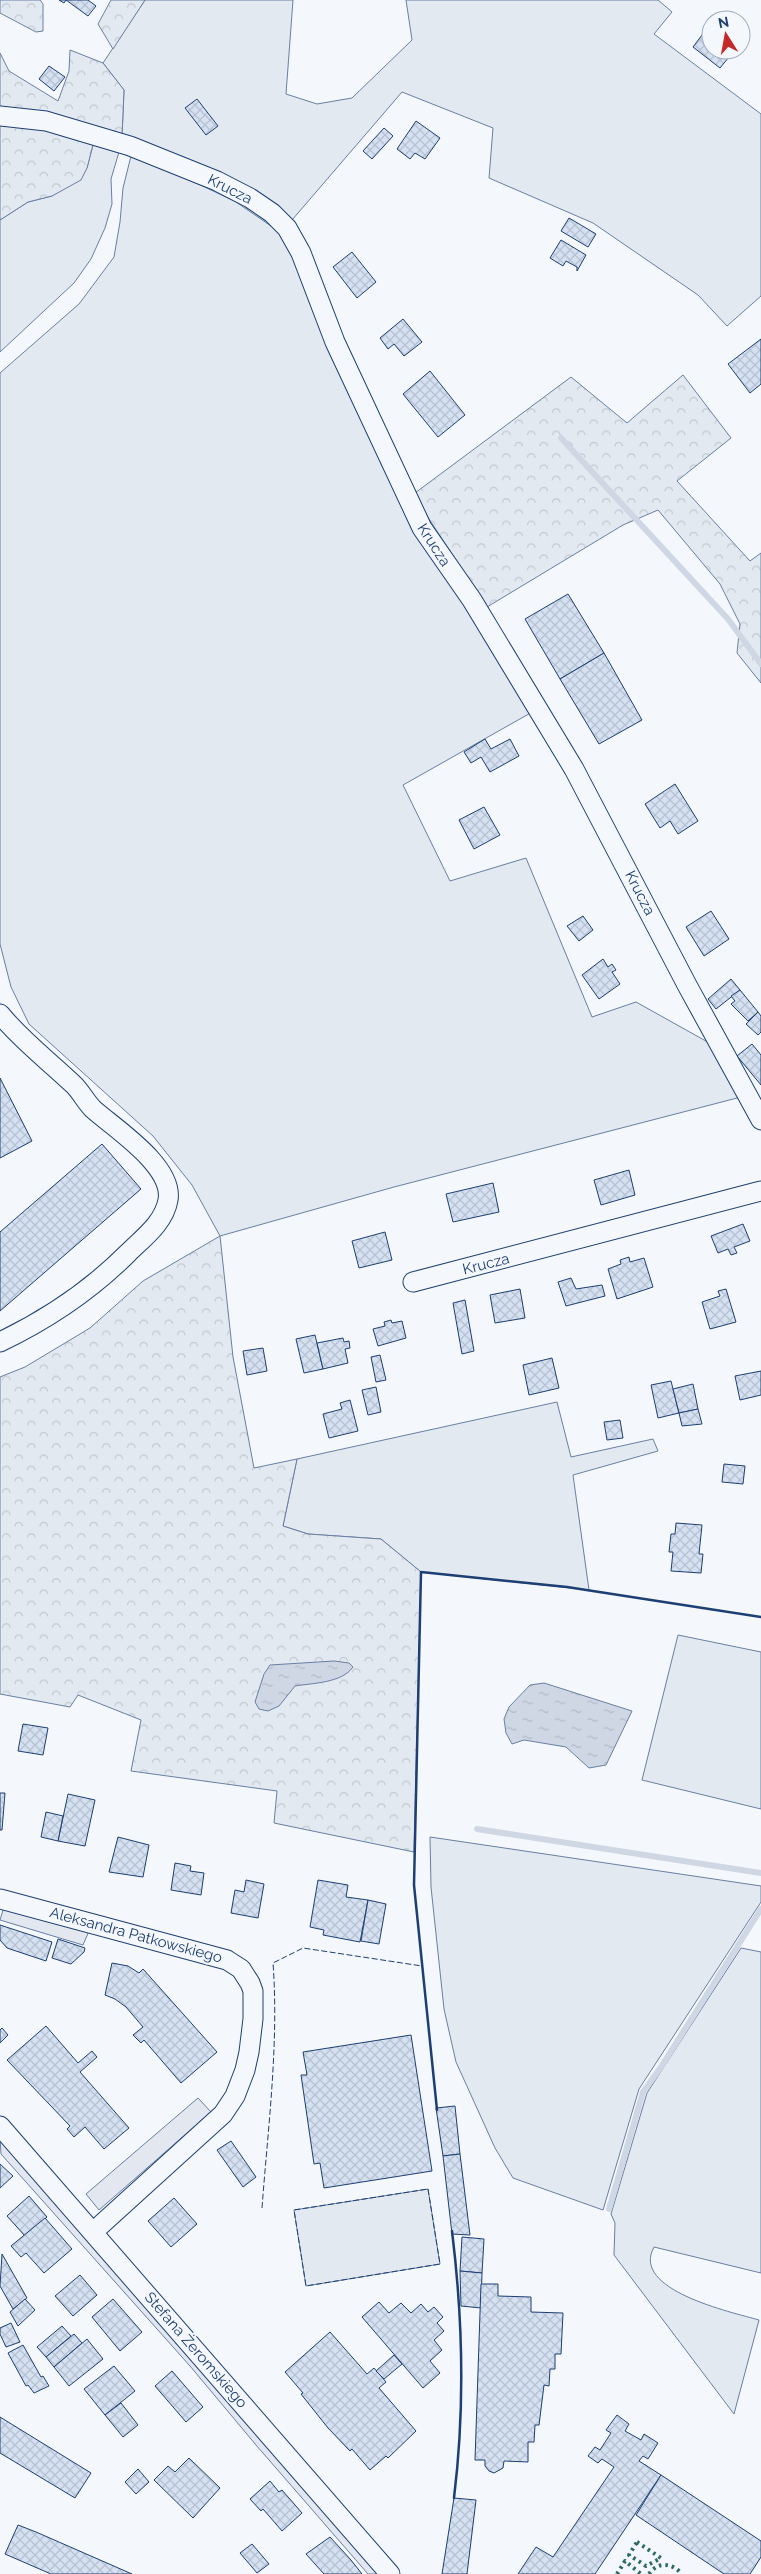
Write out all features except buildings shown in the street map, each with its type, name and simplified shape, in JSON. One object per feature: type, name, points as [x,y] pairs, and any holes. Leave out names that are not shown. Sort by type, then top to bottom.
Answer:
[{"type":"street","name":"Krucza","points":[[0,116],[46,121],[130,146],[217,181],[250,198],[272,213],[287,228],[301,253],[335,342],[422,528],[472,600],[574,769],[687,986],[761,1120]]},
{"type":"street","points":[[0,1014],[13,1030],[76,1087],[92,1108],[133,1141],[151,1160],[166,1184],[169,1199],[160,1222],[120,1261],[57,1310],[0,1342]]},
{"type":"street","name":"Krucza","points":[[413,1282],[761,1191]]},
{"type":"street","name":"Aleksandra Patkowskiego","points":[[0,1899],[227,1960],[235,1964],[250,1983],[253,1991],[250,2052],[234,2096],[223,2114],[93,2232]]},
{"type":"street","name":"Stefana Żeromskiego","points":[[0,2126],[390,2574]]},
{"type":"green space","points":[[0,0],[40,0],[43,4],[43,31],[36,32],[0,13]]},
{"type":"green space","points":[[111,0],[145,0],[113,49],[98,24]]},
{"type":"green space","points":[[145,0],[293,0],[286,94],[317,104],[352,98],[412,40],[406,0],[658,0],[672,12],[654,34],[761,114],[761,296],[727,326],[698,295],[593,223],[489,178],[493,128],[402,92],[292,220],[228,182],[122,136],[124,90],[103,63]]},
{"type":"green space","points":[[70,50],[103,63],[124,90],[122,136],[0,109],[0,53],[9,71],[58,101],[69,71]]},
{"type":"green space","points":[[0,120],[94,141],[87,168],[81,180],[52,196],[28,202],[0,220]]},
{"type":"green space","points":[[94,141],[119,152],[111,179],[112,204],[105,228],[91,259],[74,283],[0,352],[0,220],[28,202],[52,196],[87,168]]},
{"type":"green space","points":[[132,152],[236,202],[287,237],[304,287],[371,433],[534,711],[403,785],[450,881],[526,858],[592,1017],[636,1002],[713,1045],[741,1097],[394,1187],[220,1236],[192,1185],[153,1136],[29,1024],[11,987],[0,944],[0,373],[79,304],[114,257],[123,188]]},
{"type":"green space","points":[[683,375],[731,438],[677,481],[750,561],[761,553],[761,683],[737,653],[740,624],[720,584],[658,510],[623,525],[487,607],[429,519],[415,493],[571,377],[627,423]]},
{"type":"green space","points":[[220,1236],[233,1357],[254,1468],[297,1459],[283,1526],[308,1534],[381,1539],[421,1572],[414,1852],[274,1823],[277,1791],[131,1771],[141,1720],[78,1695],[70,1707],[0,1694],[0,1377],[25,1367],[90,1328],[143,1281]]},
{"type":"green space","points":[[557,1402],[571,1457],[653,1439],[658,1451],[573,1475],[589,1590],[421,1572],[381,1539],[308,1534],[283,1526],[297,1459]]},
{"type":"green space","points":[[678,1635],[761,1652],[761,1809],[642,1780]]},
{"type":"green space","points":[[430,1837],[761,1886],[761,1902],[639,2089],[603,2210],[513,2178],[495,2148],[456,2062],[444,2009],[431,1887]]},
{"type":"green space","points":[[741,1948],[761,1952],[761,2273],[654,2247],[650,2262],[656,2275],[669,2287],[687,2297],[707,2305],[759,2320],[734,2414],[614,2255],[615,2223],[611,2214],[647,2093]]},
{"type":"green space","points":[[428,2189],[440,2264],[306,2286],[294,2210]]},
{"type":"shaded area","points":[[4,1907],[89,1931],[83,1945],[0,1920]]},
{"type":"shaded area","points":[[198,2098],[211,2112],[99,2210],[86,2194]]},
{"type":"shaded area","points":[[0,2137],[382,2574],[368,2574],[190,2366],[1,2154]]},
{"type":"water","points":[[334,1661],[349,1663],[353,1667],[335,1679],[295,1686],[279,1706],[268,1711],[259,1709],[255,1702],[264,1674],[270,1665]]},
{"type":"water","points":[[544,1683],[632,1711],[606,1765],[589,1768],[566,1747],[524,1740],[512,1744],[506,1733],[504,1719],[509,1707],[530,1685]]},
{"type":"waterway","points":[[561,438],[728,619],[761,664]]},
{"type":"waterway","points":[[477,1829],[761,1873]]},
{"type":"waterway","points":[[609,2209],[643,2092],[661,2067],[761,1909]]},
{"type":"hedge","points":[[637,2542],[661,2558],[646,2566],[629,2555],[637,2542]]},
{"type":"hedge","points":[[617,2574],[625,2561],[641,2574]]},
{"type":"hedge","points":[[649,2574],[661,2565],[670,2566],[682,2574]]},
{"type":"fence","points":[[262,2208],[274,2055],[273,1963],[303,1948],[422,1966]]},
{"type":"fence","points":[[428,2189],[440,2264],[306,2286],[294,2210],[428,2189]]},
{"type":"wall","points":[[437,2110],[414,1885],[421,1572],[567,1587],[761,1617]]},
{"type":"wall","points":[[452,2231],[456,2264],[461,2364],[460,2431],[454,2498]]}]
